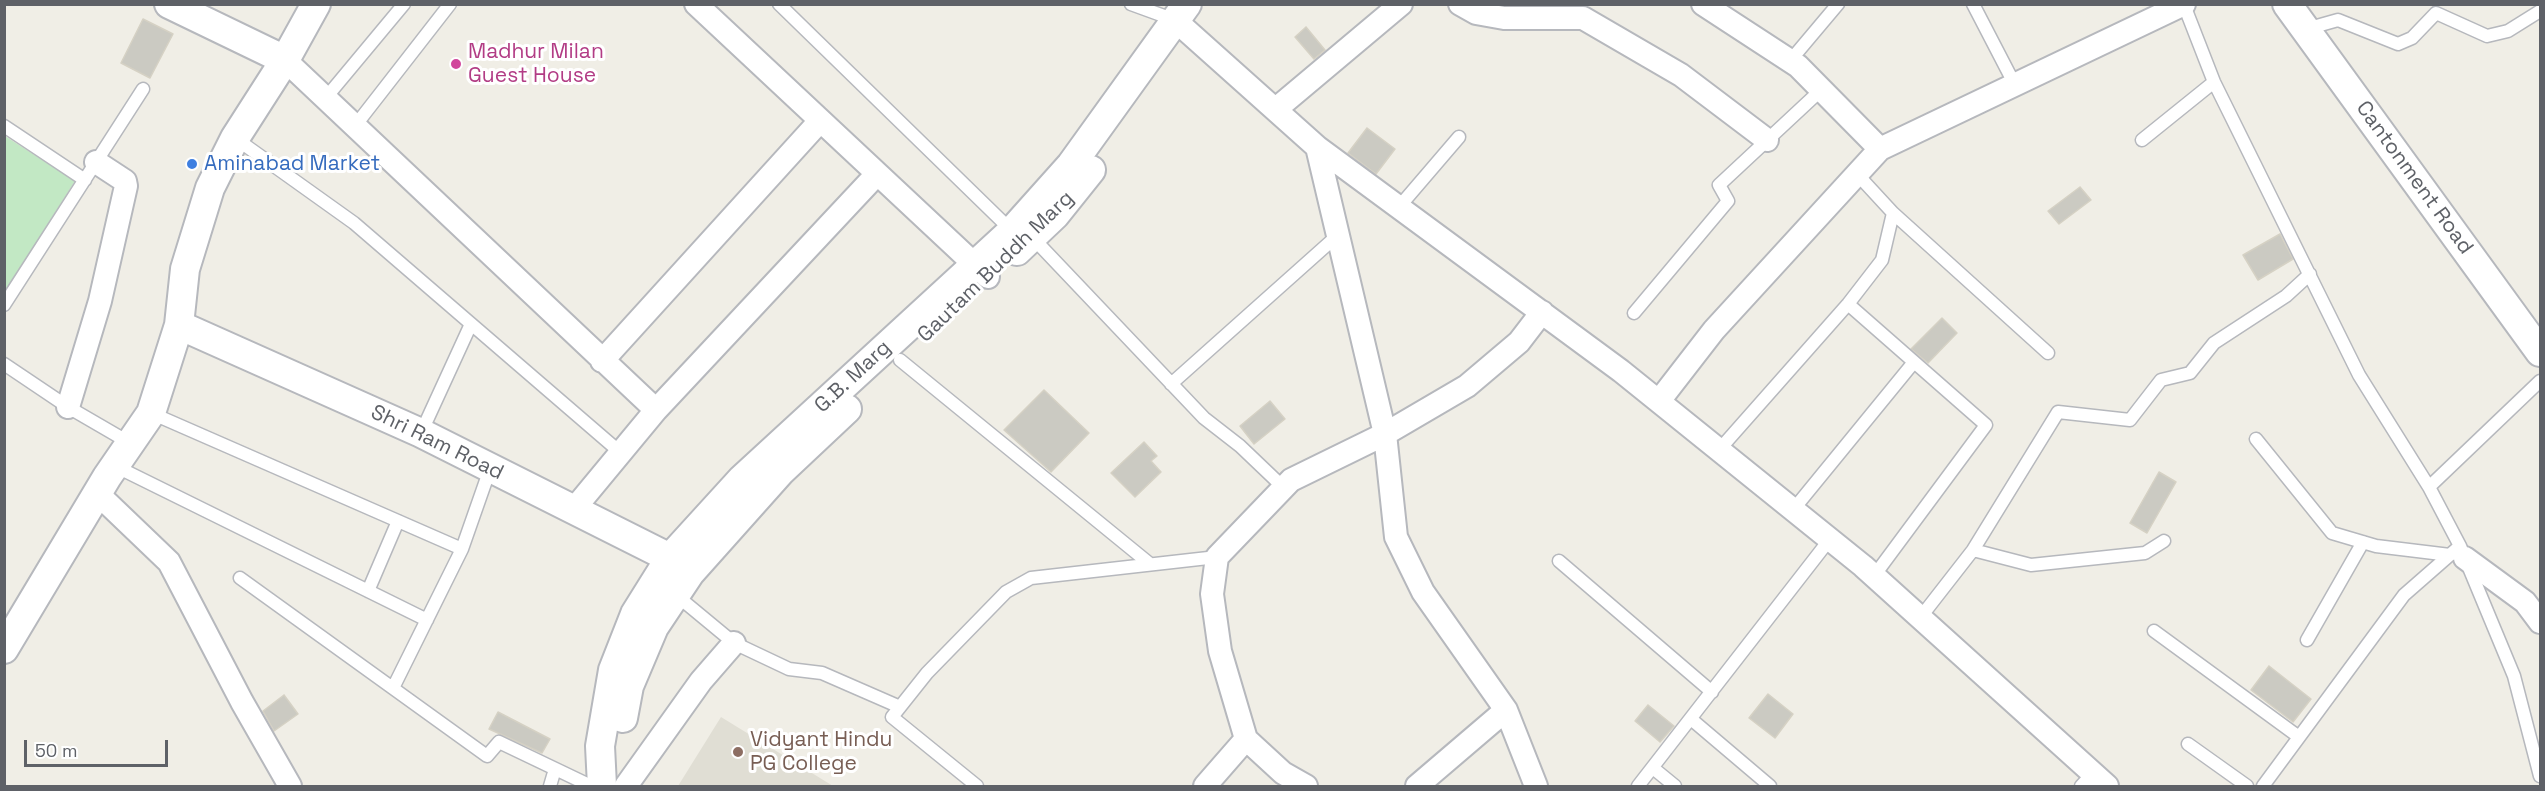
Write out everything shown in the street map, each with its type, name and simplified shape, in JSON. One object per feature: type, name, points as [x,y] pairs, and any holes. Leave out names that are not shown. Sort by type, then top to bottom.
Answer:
[{"type":"street","points":[[169,4],[285,60],[656,410]]},
{"type":"street","points":[[4,649],[151,413],[179,326],[185,269],[210,188],[235,138],[285,60],[316,4]]},
{"type":"street","points":[[696,4],[819,122],[982,271]]},
{"type":"street","points":[[1209,4],[1184,19],[1317,147],[1659,401],[1830,539],[1920,618],[2094,782]]},
{"type":"street","points":[[1276,110],[1401,4]]},
{"type":"street","points":[[1460,4],[1476,13],[1504,18],[1575,11],[1583,18],[1681,75],[1767,140]]},
{"type":"street","points":[[1703,4],[1790,61],[1880,149]]},
{"type":"street","name":"Cantonment Road","points":[[2287,4],[2541,352]]},
{"type":"street","points":[[1659,401],[1714,330],[1880,149],[2184,5]]},
{"type":"street","name":"G.B. Marg","points":[[602,786],[600,746],[613,670],[635,614],[679,575],[742,479],[1022,234],[1071,165],[1184,19]]},
{"type":"street","points":[[602,360],[819,122]]},
{"type":"street","points":[[1317,147],[1385,434],[1396,537],[1424,592],[1506,710],[1536,786]]},
{"type":"street","points":[[68,407],[106,280],[126,186],[125,181],[90,171]]},
{"type":"street","points":[[574,509],[656,410],[877,174]]},
{"type":"street","name":"Gautam Buddh Marg","points":[[619,786],[618,747],[629,686],[679,575],[781,471],[900,360],[982,271]]},
{"type":"street","points":[[1299,785],[1246,739],[1220,651],[1212,594],[1217,557],[1291,480],[1385,434],[1467,386],[1519,342],[1542,312]]},
{"type":"street","name":"Shri Ram Road","points":[[179,326],[421,433],[574,509],[679,575]]},
{"type":"street","points":[[99,495],[170,562],[242,702],[290,786]]},
{"type":"street","points":[[2458,553],[2525,602],[2541,622]]},
{"type":"street","points":[[626,786],[701,681],[734,643]]},
{"type":"street","points":[[1417,786],[1506,710]]},
{"type":"street","points":[[1205,786],[1246,739]]},
{"type":"lane","points":[[324,99],[404,4]]},
{"type":"lane","points":[[355,126],[450,4]]},
{"type":"lane","points":[[779,4],[1022,234],[1204,418],[1240,446],[1283,487]]},
{"type":"lane","points":[[1131,4],[1184,19]]},
{"type":"lane","points":[[1790,61],[1838,4]]},
{"type":"lane","points":[[1973,4],[2015,85]]},
{"type":"lane","points":[[2184,5],[2214,82],[2359,375],[2429,487],[2514,676],[2541,776]]},
{"type":"lane","points":[[2305,29],[2338,20],[2398,44],[2412,38],[2436,13],[2487,36],[2508,31],[2541,11]]},
{"type":"lane","points":[[2142,140],[2214,82]]},
{"type":"lane","points":[[4,304],[143,89]]},
{"type":"lane","points":[[1634,313],[1728,201],[1719,185],[1821,90]]},
{"type":"lane","points":[[4,126],[90,171]]},
{"type":"lane","points":[[1399,207],[1460,137]]},
{"type":"lane","points":[[235,138],[354,223],[621,453]]},
{"type":"lane","points":[[1857,174],[1893,213],[2048,352]]},
{"type":"lane","points":[[1719,450],[1848,304],[1882,260],[1893,213]]},
{"type":"lane","points":[[1171,384],[1338,235]]},
{"type":"lane","points":[[1920,618],[1973,550],[2058,412],[2130,420],[2161,380],[2190,373],[2214,343],[2286,296],[2310,274]]},
{"type":"lane","points":[[1848,304],[1986,426],[1874,576]]},
{"type":"lane","points":[[421,433],[471,324]]},
{"type":"lane","points":[[900,360],[1150,564]]},
{"type":"lane","points":[[1793,510],[1914,362]]},
{"type":"lane","points":[[4,364],[68,407],[123,455],[368,591],[427,620]]},
{"type":"lane","points":[[2429,487],[2541,381]]},
{"type":"lane","points":[[151,413],[462,549]]},
{"type":"lane","points":[[2256,439],[2332,533],[2363,542],[2458,553]]},
{"type":"lane","points":[[393,688],[462,549],[490,468]]},
{"type":"lane","points":[[368,591],[398,521]]},
{"type":"lane","points":[[1638,786],[1830,539]]},
{"type":"lane","points":[[1973,550],[2031,565],[2145,553],[2164,541]]},
{"type":"lane","points":[[2307,640],[2363,542]]},
{"type":"lane","points":[[2263,786],[2404,595],[2458,553]]},
{"type":"lane","points":[[977,786],[892,717],[927,673],[1006,592],[1031,578],[1217,557]]},
{"type":"lane","points":[[1559,561],[1712,692]]},
{"type":"lane","points":[[679,575],[734,643],[789,669],[822,673],[900,707]]},
{"type":"lane","points":[[240,578],[487,756],[499,742],[591,786]]},
{"type":"lane","points":[[2154,631],[2299,737]]},
{"type":"lane","points":[[1691,719],[1770,786]]},
{"type":"lane","points":[[2188,744],[2247,786]]},
{"type":"lane","points":[[1653,768],[1675,786]]},
{"type":"lane","points":[[550,786],[555,769]]},
{"type":"shaded area","name":"Vidyant Hindu PG College","points":[[721,717],[833,786],[678,786]]},
{"type":"green space","points":[[5,136],[75,181],[5,292]]},
{"type":"building","points":[[143,19],[173,34],[150,78],[121,63]]},
{"type":"building","points":[[1306,27],[1325,50],[1314,59],[1295,37]]},
{"type":"building","points":[[1367,128],[1395,149],[1376,174],[1348,153]]},
{"type":"building","points":[[2080,187],[2091,200],[2059,224],[2048,211]]},
{"type":"building","points":[[2280,234],[2293,259],[2258,280],[2243,255]]},
{"type":"building","points":[[1942,318],[1957,333],[1928,363],[1911,349]]},
{"type":"building","points":[[1044,390],[1089,433],[1051,472],[1004,430]]},
{"type":"building","points":[[1270,401],[1285,419],[1254,444],[1240,426]]},
{"type":"building","points":[[1144,442],[1157,456],[1151,461],[1161,472],[1135,497],[1111,473]]},
{"type":"building","points":[[2159,472],[2176,482],[2147,533],[2130,523]]},
{"type":"building","points":[[2269,666],[2311,699],[2293,722],[2251,690]]},
{"type":"building","points":[[1768,694],[1793,714],[1775,738],[1749,718]]},
{"type":"building","points":[[284,695],[298,714],[274,731],[263,711]]},
{"type":"building","points":[[1648,705],[1674,726],[1660,742],[1635,721]]},
{"type":"building","points":[[498,712],[550,739],[542,753],[489,729]]},
{"type":"place","name":"Madhur Milan Guest House","points":[[456,64]]},
{"type":"place","name":"Aminabad Market","points":[[192,164]]},
{"type":"place","name":"Vidyant Hindu PG College","points":[[738,752]]}]
